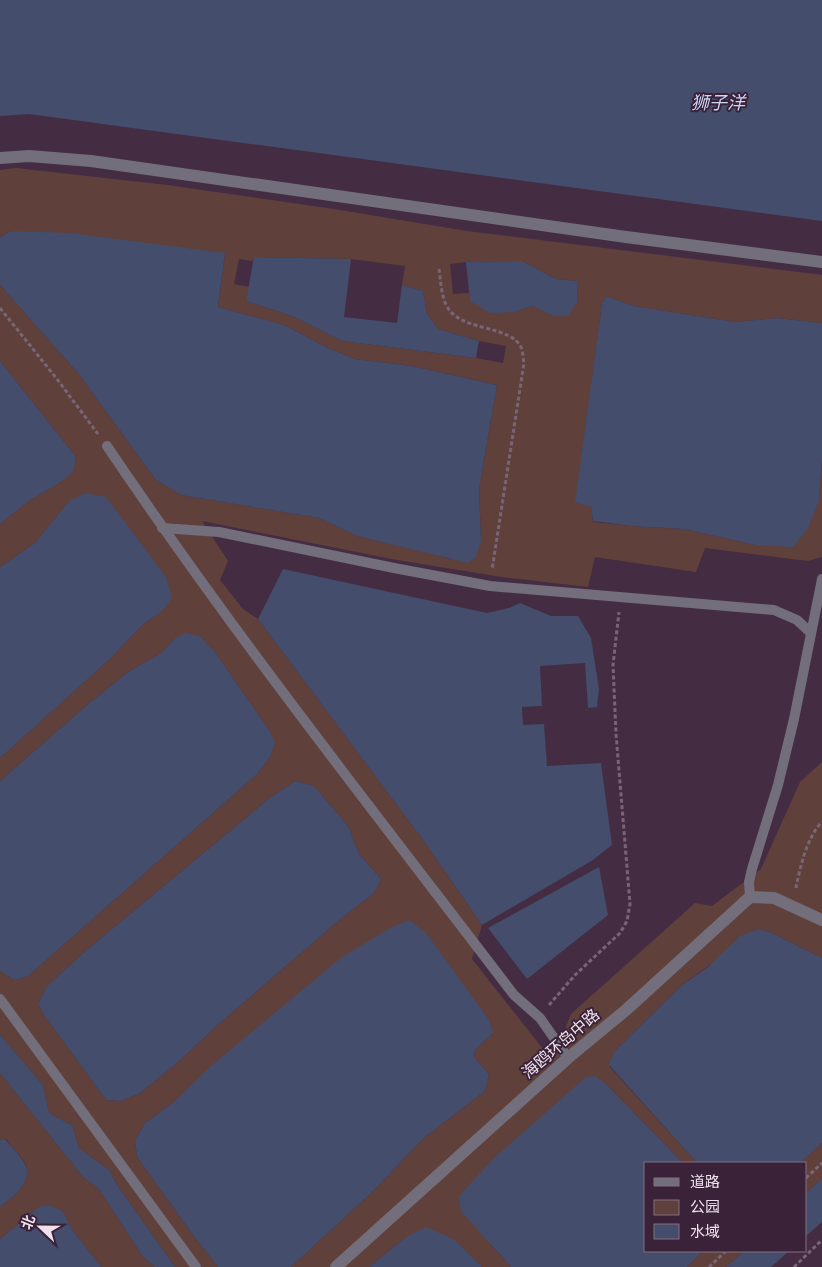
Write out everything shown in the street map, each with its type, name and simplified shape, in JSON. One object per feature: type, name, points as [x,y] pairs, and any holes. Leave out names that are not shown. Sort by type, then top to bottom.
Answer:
[{"type":"street","points":[[0,158],[28,156],[91,161],[626,238],[822,262]]},
{"type":"street","points":[[750,897],[774,898],[822,920]]},
{"type":"street","name":"海鸥环岛中路","points":[[336,1267],[568,1058],[626,1010],[750,897]]},
{"type":"lane","points":[[107,446],[162,528],[353,784],[514,995],[540,1018],[568,1058]]},
{"type":"lane","points":[[162,528],[219,532],[490,586],[774,610],[797,620],[812,633]]},
{"type":"lane","points":[[750,897],[752,869],[778,785],[822,580]]},
{"type":"lane","points":[[0,999],[196,1267]]},
{"type":"path","points":[[439,270],[442,293],[449,310],[462,322],[507,334],[521,347],[524,363],[490,586]]},
{"type":"path","points":[[0,308],[57,379],[107,446]]},
{"type":"path","points":[[540,1018],[552,1000],[575,975],[620,933],[627,921],[630,904],[612,665],[617,617],[622,598]]},
{"type":"path","points":[[792,906],[802,863],[816,827],[822,822]]},
{"type":"path","points":[[807,1177],[822,1163]]},
{"type":"path","points":[[794,1267],[822,1240]]},
{"type":"path","points":[[709,1267],[725,1252]]},
{"type":"green space","points":[[16,168],[167,185],[334,209],[467,231],[822,275],[822,323],[778,318],[735,322],[634,306],[606,296],[602,304],[576,501],[591,507],[593,522],[684,529],[755,545],[819,500],[822,460],[822,557],[808,561],[705,548],[696,572],[595,557],[588,587],[502,577],[397,560],[202,521],[228,561],[220,580],[243,609],[258,619],[426,844],[482,925],[472,959],[547,1054],[566,1041],[566,1027],[571,1014],[695,903],[712,906],[761,869],[800,782],[822,762],[822,958],[772,933],[759,929],[681,986],[613,1053],[609,1066],[696,1162],[682,1162],[606,1084],[493,1159],[491,1245],[511,1267],[482,1267],[455,1240],[406,1237],[369,1267],[291,1267],[369,1195],[425,1137],[485,1091],[489,1074],[474,1057],[475,1050],[493,1033],[175,1101],[145,1123],[135,1140],[137,1157],[218,1267],[175,1267],[117,1185],[109,1170],[79,1148],[72,1125],[49,1113],[43,1085],[0,1035],[0,971],[14,980],[27,977],[257,774],[270,757],[269,730],[215,652],[200,636],[175,638],[161,653],[128,672],[87,705],[0,781],[0,758],[111,658],[140,627],[161,612],[69,501],[35,543],[0,567],[0,524],[30,500],[58,484],[72,472],[76,457],[0,361],[0,285],[78,373],[156,480],[181,495],[319,518],[357,536],[450,559],[481,541],[479,489],[497,385],[412,366],[355,359],[328,348],[284,325],[218,307],[225,254],[11,231],[0,237],[0,170]],"holes":[[[255,257],[351,259],[405,266],[402,285],[423,291],[427,314],[438,329],[479,341],[506,346],[503,363],[342,341],[292,316],[246,301],[249,287],[234,284],[239,259],[253,261]],[[522,261],[556,279],[578,281],[577,302],[567,316],[553,316],[533,306],[515,312],[471,301],[469,293],[453,294],[450,264]],[[295,781],[314,786],[348,826],[359,854],[381,879],[374,893],[343,917],[139,1094],[120,1101],[106,1100],[38,1004],[47,986],[89,948],[271,797]]]},
{"type":"green space","points":[[0,1073],[83,1177],[99,1189],[143,1257],[155,1267],[101,1267],[71,1228],[63,1211],[40,1206],[0,1239],[0,1207],[20,1190],[24,1184],[27,1172],[26,1165],[6,1139],[0,1140]]},
{"type":"green space","points":[[822,1143],[822,1178],[807,1192],[807,1162],[801,1162]]},
{"type":"green space","points":[[702,1252],[743,1252],[726,1267],[687,1267]]},
{"type":"water","name":"狮子洋","points":[[0,0],[822,0],[822,221],[29,114],[0,116]]},
{"type":"water","points":[[11,231],[70,233],[225,253],[218,307],[284,325],[328,348],[355,359],[412,366],[497,385],[479,489],[481,541],[476,557],[468,563],[357,536],[319,518],[181,495],[156,480],[78,373],[0,285],[0,237]]},
{"type":"water","points":[[254,257],[351,259],[344,317],[397,323],[402,285],[423,291],[427,314],[438,329],[479,341],[476,358],[342,341],[292,316],[246,301]]},
{"type":"water","points":[[522,261],[556,279],[578,281],[577,302],[568,316],[553,316],[533,306],[515,312],[490,313],[470,301],[466,262]]},
{"type":"water","points":[[606,296],[634,306],[735,322],[778,318],[822,323],[822,460],[819,500],[808,528],[793,547],[755,545],[684,529],[631,526],[593,521],[591,507],[575,502],[602,304]]},
{"type":"water","points":[[0,361],[76,457],[73,472],[58,484],[30,500],[0,524]]},
{"type":"water","points":[[86,493],[106,497],[166,577],[172,598],[161,612],[140,627],[111,658],[0,758],[0,567],[35,543],[69,501]]},
{"type":"water","points":[[283,569],[487,613],[509,608],[520,603],[551,616],[578,616],[591,638],[599,689],[597,707],[588,708],[585,663],[540,666],[542,706],[522,707],[523,725],[544,724],[547,766],[601,763],[612,845],[593,860],[482,925],[426,844],[258,619]]},
{"type":"water","points":[[185,633],[200,636],[215,652],[269,730],[275,742],[270,757],[257,774],[27,977],[14,980],[0,971],[0,781],[128,672],[161,653],[175,638]]},
{"type":"water","points":[[295,781],[314,786],[348,826],[359,854],[381,879],[374,893],[343,917],[139,1094],[120,1101],[106,1100],[38,1004],[47,986],[89,948],[271,797]]},
{"type":"water","points":[[599,867],[608,915],[527,979],[488,928]]},
{"type":"water","points":[[409,920],[426,933],[489,1020],[493,1033],[475,1050],[474,1057],[489,1074],[485,1091],[425,1137],[369,1195],[291,1267],[218,1267],[137,1157],[135,1140],[145,1123],[175,1101],[212,1065],[342,957],[392,927]]},
{"type":"water","points":[[759,929],[772,933],[822,958],[822,1143],[801,1162],[696,1162],[609,1065],[613,1053],[681,986],[708,967],[740,936]]},
{"type":"water","points":[[0,1035],[43,1085],[49,1113],[72,1125],[79,1148],[109,1170],[117,1185],[175,1267],[155,1267],[143,1257],[99,1189],[83,1177],[0,1073]]},
{"type":"water","points":[[595,1076],[606,1084],[682,1162],[644,1162],[644,1252],[702,1252],[687,1267],[511,1267],[461,1211],[459,1196],[493,1159],[586,1077]]},
{"type":"water","points":[[5,1139],[25,1164],[27,1177],[20,1189],[0,1207],[0,1140]]},
{"type":"water","points":[[822,1178],[822,1222],[807,1235],[807,1192]]},
{"type":"water","points":[[40,1206],[51,1206],[63,1211],[71,1228],[101,1267],[0,1267],[0,1239]]},
{"type":"water","points":[[426,1227],[455,1240],[482,1267],[369,1267],[406,1237]]},
{"type":"water","points":[[743,1252],[788,1252],[771,1267],[726,1267]]}]
